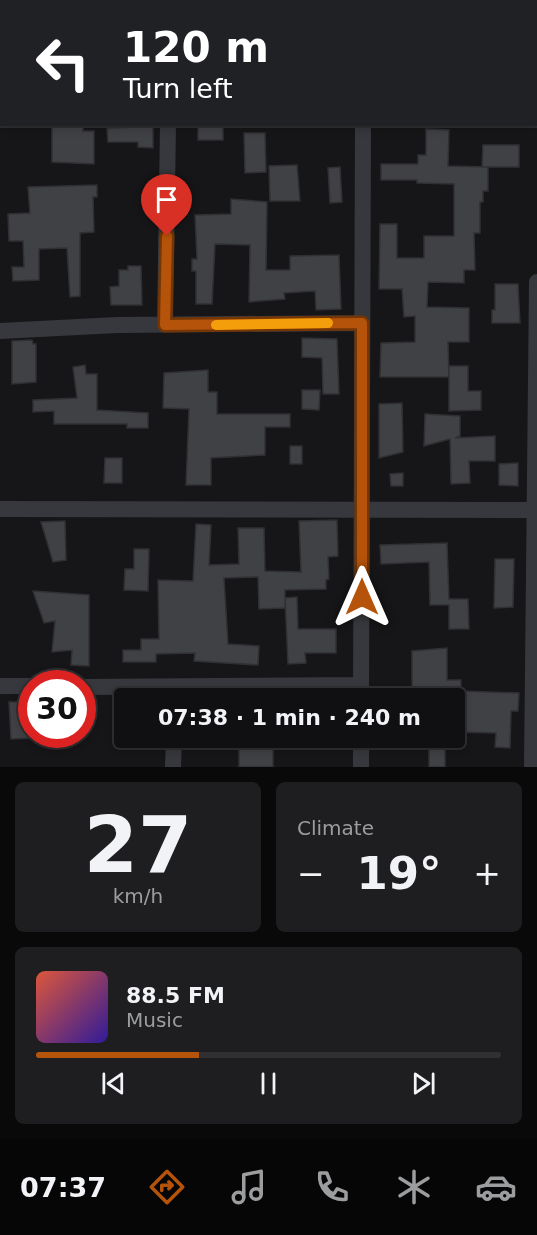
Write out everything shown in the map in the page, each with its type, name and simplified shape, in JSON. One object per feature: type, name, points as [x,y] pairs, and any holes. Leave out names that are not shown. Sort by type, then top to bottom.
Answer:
[{"type":"street","points":[[165,325],[168,126]]},
{"type":"street","points":[[361,688],[363,126]]},
{"type":"street","points":[[532,767],[537,282]]},
{"type":"street","points":[[0,331],[165,325],[362,323]]},
{"type":"street","points":[[0,509],[363,508],[535,511]]},
{"type":"street","points":[[0,686],[18,686]]},
{"type":"street","points":[[96,688],[114,689]]},
{"type":"street","points":[[173,767],[174,748]]},
{"type":"street","points":[[361,748],[361,767]]},
{"type":"building","points":[[52,126],[83,126],[83,131],[94,131],[94,164],[52,162]]},
{"type":"building","points":[[198,126],[223,126],[223,140],[198,140]]},
{"type":"building","points":[[153,127],[153,148],[138,147],[138,142],[108,142],[107,128]]},
{"type":"building","points":[[426,129],[449,130],[448,166],[488,167],[488,191],[483,191],[483,202],[480,202],[480,233],[474,233],[475,270],[464,270],[464,283],[428,282],[427,307],[469,308],[469,342],[448,342],[449,377],[380,377],[381,343],[415,342],[415,316],[404,317],[402,289],[379,289],[380,224],[397,224],[397,258],[424,258],[424,236],[454,236],[454,184],[417,183],[417,180],[381,180],[381,164],[418,164],[418,155],[426,155]]},
{"type":"building","points":[[244,133],[265,133],[266,172],[245,173]]},
{"type":"building","points":[[483,145],[519,145],[519,167],[482,167]]},
{"type":"building","points":[[297,165],[300,201],[270,201],[269,166]]},
{"type":"building","points":[[340,167],[342,202],[330,203],[328,168]]},
{"type":"building","points":[[97,185],[97,197],[93,197],[94,232],[80,233],[80,296],[70,297],[67,248],[39,249],[39,280],[13,281],[12,267],[24,267],[23,241],[9,241],[8,214],[30,213],[28,187]]},
{"type":"building","points":[[231,199],[267,202],[266,270],[290,270],[290,256],[339,255],[341,309],[316,310],[315,291],[284,293],[285,299],[249,302],[250,245],[215,244],[212,304],[196,304],[196,271],[192,271],[192,259],[197,259],[195,215],[231,214]]},
{"type":"building","points":[[128,266],[141,266],[142,305],[111,305],[110,287],[119,286],[119,270],[128,270]]},
{"type":"building","points":[[495,284],[518,284],[520,323],[492,323],[492,310],[495,310]]},
{"type":"building","points":[[302,338],[337,339],[339,394],[323,394],[322,358],[302,357]]},
{"type":"building","points":[[32,340],[33,344],[36,344],[36,382],[12,384],[12,341]]},
{"type":"building","points":[[85,365],[86,374],[97,374],[97,410],[148,413],[148,428],[127,428],[127,424],[54,424],[54,411],[33,412],[33,400],[77,398],[73,367]]},
{"type":"building","points":[[449,366],[468,366],[468,391],[481,391],[481,410],[449,411]]},
{"type":"building","points":[[208,370],[208,392],[217,392],[217,414],[290,414],[290,427],[265,427],[265,455],[211,458],[211,485],[186,485],[189,409],[163,408],[164,373]]},
{"type":"building","points":[[302,390],[320,390],[319,410],[302,409]]},
{"type":"building","points":[[402,403],[403,452],[379,458],[379,404]]},
{"type":"building","points":[[425,414],[460,416],[460,436],[455,438],[495,436],[495,461],[469,461],[470,483],[451,484],[450,439],[424,446]]},
{"type":"building","points":[[290,446],[302,446],[302,464],[290,464]]},
{"type":"building","points":[[105,458],[122,458],[122,483],[104,483]]},
{"type":"building","points":[[518,463],[518,486],[499,485],[499,464]]},
{"type":"building","points":[[403,473],[403,486],[391,486],[390,474]]},
{"type":"building","points":[[337,520],[338,556],[328,557],[329,579],[326,580],[326,589],[285,590],[285,608],[259,609],[258,577],[224,578],[228,644],[259,646],[258,665],[194,661],[195,653],[156,654],[156,662],[123,662],[123,650],[141,650],[141,639],[159,639],[158,580],[193,581],[196,524],[211,525],[209,565],[239,564],[238,528],[264,528],[265,571],[301,572],[299,521]]},
{"type":"building","points":[[65,521],[66,560],[53,562],[41,522]]},
{"type":"building","points":[[447,543],[449,599],[468,599],[469,629],[449,629],[449,605],[430,605],[429,562],[381,564],[380,545]]},
{"type":"building","points":[[134,549],[149,549],[148,591],[124,590],[125,569],[134,569]]},
{"type":"building","points":[[495,559],[514,559],[513,607],[494,608]]},
{"type":"building","points":[[33,591],[89,595],[89,666],[71,665],[72,650],[52,652],[55,621],[44,623]]},
{"type":"building","points":[[297,597],[298,629],[336,629],[336,653],[305,653],[306,663],[288,664],[285,598]]},
{"type":"building","points":[[447,648],[447,680],[461,680],[461,688],[412,688],[412,651]]},
{"type":"building","points":[[465,691],[519,693],[518,711],[511,711],[510,748],[495,747],[496,733],[465,732]]},
{"type":"building","points":[[9,702],[18,702],[18,739],[11,739]]},
{"type":"building","points":[[239,748],[273,748],[273,767],[239,767]]},
{"type":"building","points":[[429,748],[445,748],[445,767],[429,767]]},
{"type":"slow traffic","points":[[216,325],[328,323]]},
{"type":"route","points":[[167,236],[165,325],[362,323],[362,597]]}]
